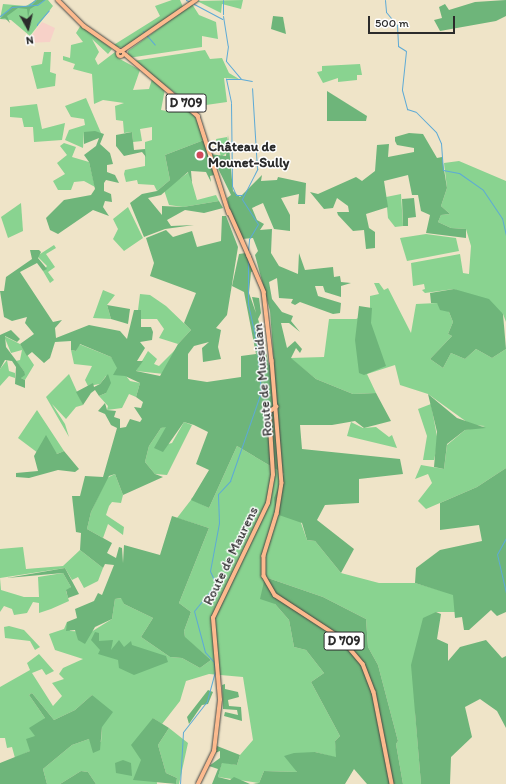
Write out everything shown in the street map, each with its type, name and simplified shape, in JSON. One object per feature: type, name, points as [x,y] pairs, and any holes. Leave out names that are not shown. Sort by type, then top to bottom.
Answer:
[{"type":"main road","name":"Route de Mussidan","points":[[58,0],[112,47],[122,53],[191,109],[203,129],[209,153],[229,212],[249,256],[267,307],[281,452],[282,483],[263,559],[267,584],[280,599],[334,633],[352,649],[368,675],[379,715],[392,784]]},
{"type":"main road","points":[[122,53],[193,2]]},
{"type":"main road","name":"Route de Maurens","points":[[198,784],[214,751],[219,671],[212,635],[212,618],[269,502],[273,474],[269,412],[276,408]]},
{"type":"shaded area","points":[[42,22],[55,28],[50,42],[26,43]]},
{"type":"green space","points":[[36,0],[48,0],[53,6],[30,36],[11,20],[0,19],[3,4],[26,6]]},
{"type":"green space","points":[[37,0],[45,0],[30,9],[28,18],[27,9],[18,8],[7,16],[10,23],[5,18],[0,19],[12,6],[31,6]]},
{"type":"green space","points":[[172,0],[180,0],[183,7],[124,48],[112,46],[160,16],[155,6]]},
{"type":"green space","points":[[243,0],[241,9],[222,4],[221,13],[197,1]]},
{"type":"green space","points":[[506,0],[506,16],[496,21],[440,31],[434,20],[442,18],[439,7],[445,4],[449,10],[475,2]]},
{"type":"green space","points":[[192,4],[199,15],[216,22],[218,39],[202,36],[202,47],[128,58],[128,51]]},
{"type":"green space","points":[[273,16],[283,17],[286,34],[271,29]]},
{"type":"green space","points":[[81,25],[112,49],[108,54],[92,39],[99,52],[95,59],[98,65],[115,52],[118,58],[140,70],[133,90],[149,89],[152,79],[165,89],[161,110],[167,111],[168,105],[177,108],[180,101],[194,115],[201,129],[204,140],[165,155],[170,180],[157,191],[154,185],[138,184],[137,180],[126,182],[124,174],[125,170],[145,166],[145,142],[152,140],[152,127],[140,129],[142,141],[133,142],[132,132],[124,133],[123,121],[116,120],[115,106],[124,103],[103,100],[94,104],[92,74],[73,69],[75,64],[63,60],[63,56],[70,58],[71,45],[83,42],[76,33]]},
{"type":"green space","points":[[205,50],[210,59],[222,58],[229,73],[239,79],[224,78],[227,102],[206,105],[202,95],[198,98],[202,106],[192,106],[133,61]]},
{"type":"green space","points":[[44,52],[51,52],[50,72],[56,74],[55,86],[37,89],[31,66],[42,64]]},
{"type":"green space","points":[[360,64],[362,75],[357,75],[357,80],[338,82],[338,78],[323,83],[317,72],[322,71],[322,66]]},
{"type":"green space","points":[[327,91],[367,116],[366,121],[327,121]]},
{"type":"green space","points":[[86,98],[101,133],[84,132],[83,148],[65,140],[69,130],[85,125],[84,119],[71,117],[65,106]]},
{"type":"green space","points":[[37,104],[42,129],[65,123],[62,140],[34,142],[33,127],[24,127],[22,118],[10,117],[10,107]]},
{"type":"green space","points":[[95,131],[104,134],[100,144],[110,153],[113,164],[107,165],[107,172],[115,175],[119,183],[106,180],[104,183],[104,191],[111,194],[112,202],[105,201],[103,207],[109,216],[93,210],[58,234],[50,230],[46,218],[64,200],[91,195],[95,189],[89,162],[84,155],[96,146],[99,138],[84,144],[84,132]]},
{"type":"green space","points":[[132,132],[134,150],[145,149],[146,157],[142,152],[124,156],[116,146],[116,135]]},
{"type":"green space","points":[[409,133],[423,134],[437,158],[442,157],[447,188],[441,206],[450,214],[441,215],[438,222],[451,228],[466,229],[466,238],[426,233],[430,215],[421,211],[418,195],[412,195],[408,175],[384,181],[388,207],[366,214],[369,228],[375,232],[375,248],[366,249],[364,230],[353,231],[338,215],[337,212],[349,212],[348,206],[337,198],[333,208],[324,209],[310,192],[318,194],[356,177],[362,181],[375,171],[377,145],[389,144],[388,157],[414,152],[414,148],[397,145],[395,141],[395,137]]},
{"type":"green space","points":[[228,135],[233,191],[240,197],[262,175],[261,181],[277,180],[278,177],[306,183],[305,204],[298,204],[299,194],[281,198],[290,215],[290,231],[274,229],[263,203],[252,208],[257,220],[264,224],[260,230],[272,229],[271,253],[279,266],[298,274],[299,253],[305,270],[333,267],[334,277],[340,276],[341,282],[351,283],[341,286],[341,297],[325,292],[323,286],[315,286],[318,296],[341,303],[340,313],[333,314],[300,302],[295,305],[291,303],[293,299],[279,298],[277,278],[269,282],[272,299],[282,312],[293,316],[291,321],[300,332],[289,323],[281,323],[287,348],[295,341],[302,349],[300,353],[296,348],[291,358],[316,379],[353,394],[376,393],[391,421],[364,428],[355,421],[332,425],[300,425],[302,449],[400,459],[403,474],[359,479],[359,503],[325,505],[317,520],[354,549],[341,573],[315,541],[307,540],[302,523],[276,514],[274,498],[284,474],[237,446],[209,508],[191,500],[209,470],[196,464],[208,432],[194,425],[184,422],[163,452],[154,448],[166,427],[161,428],[149,446],[145,462],[155,474],[163,477],[123,495],[115,474],[109,476],[91,512],[87,529],[112,543],[107,553],[116,558],[119,547],[122,548],[123,563],[124,545],[160,555],[172,516],[209,528],[179,603],[191,612],[184,631],[185,637],[211,660],[200,668],[182,658],[170,657],[141,637],[153,618],[124,604],[121,598],[115,599],[112,619],[95,627],[85,644],[78,640],[75,630],[66,631],[67,622],[77,618],[75,609],[94,601],[98,593],[102,595],[114,565],[105,564],[103,568],[80,550],[81,533],[76,532],[72,496],[80,496],[85,476],[103,477],[117,428],[111,425],[105,414],[98,411],[105,403],[107,410],[116,411],[114,417],[120,419],[120,428],[126,427],[130,419],[140,422],[142,419],[134,407],[141,408],[143,402],[136,397],[140,383],[125,376],[113,375],[117,368],[111,357],[80,344],[76,351],[71,350],[71,341],[55,342],[50,358],[44,363],[32,352],[27,356],[20,344],[34,334],[25,323],[27,317],[12,321],[4,317],[0,291],[4,291],[6,277],[32,259],[30,250],[39,250],[41,252],[38,258],[47,269],[43,271],[37,263],[20,272],[53,322],[62,320],[55,328],[56,338],[89,325],[120,331],[127,339],[134,310],[141,310],[141,327],[151,327],[153,332],[152,340],[140,342],[145,348],[137,361],[143,361],[136,371],[160,376],[178,344],[191,330],[184,323],[196,293],[150,276],[154,263],[146,238],[166,230],[173,237],[192,231],[197,247],[221,241],[222,216],[226,216],[238,247],[227,315],[216,328],[221,330],[218,347],[221,359],[203,362],[202,348],[209,342],[194,346],[188,354],[188,379],[207,382],[241,377],[241,356],[256,354],[244,292],[232,286],[239,254],[246,253],[255,270],[251,272],[249,293],[256,313],[252,297],[259,298],[261,313],[258,319],[264,338],[258,338],[260,353],[266,353],[269,365],[274,364],[270,311],[255,255],[258,251],[253,238],[242,239],[229,207],[227,198],[231,195],[213,158],[209,158],[214,175],[210,176],[211,182],[206,172],[191,171],[192,183],[188,172],[161,195],[148,198],[162,215],[162,206],[183,207],[219,201],[223,208],[204,213],[185,210],[167,220],[171,226],[194,225],[165,229],[144,237],[130,203],[142,194],[157,191],[170,180],[165,155],[204,140],[209,154],[226,156]]},
{"type":"green space","points":[[227,137],[228,152],[221,157],[216,139]]},
{"type":"green space","points":[[64,143],[76,147],[72,157],[89,162],[95,187],[84,181],[74,182],[71,190],[58,190],[53,181],[65,174],[57,163],[67,155],[60,146]]},
{"type":"green space","points":[[459,161],[506,181],[506,322],[503,314],[454,289],[425,293],[422,290],[425,289],[424,284],[413,286],[411,263],[460,254],[463,273],[469,274],[471,246],[466,229],[451,228],[438,222],[441,215],[450,214],[441,206],[447,188],[444,163]]},
{"type":"green space","points":[[189,172],[197,200],[216,195],[219,201],[183,207],[169,205],[164,190]]},
{"type":"green space","points":[[401,194],[403,226],[395,227],[388,218],[386,197]]},
{"type":"green space","points":[[414,198],[416,217],[408,218],[408,226],[403,226],[402,199]]},
{"type":"green space","points":[[21,203],[23,231],[8,238],[1,217]]},
{"type":"green space","points":[[128,207],[143,238],[124,251],[113,239],[118,229],[113,219]]},
{"type":"green space","points":[[426,234],[456,238],[459,251],[407,261],[400,238]]},
{"type":"green space","points":[[54,245],[56,248],[46,254],[55,267],[48,272],[54,280],[50,283],[43,271],[47,266],[37,256]]},
{"type":"green space","points":[[374,283],[379,283],[384,290],[388,288],[411,333],[416,304],[437,303],[449,312],[453,322],[448,334],[452,336],[430,359],[443,368],[451,353],[465,359],[476,349],[492,358],[506,349],[506,468],[477,487],[426,509],[418,501],[432,483],[428,474],[415,479],[421,465],[444,469],[447,445],[465,430],[485,426],[471,425],[428,394],[400,385],[395,365],[367,374],[376,393],[353,394],[316,379],[290,358],[324,357],[329,319],[356,319],[370,313],[370,296],[379,294]]},
{"type":"green space","points":[[454,289],[489,299],[503,314],[506,349],[492,358],[476,349],[465,359],[451,353],[443,368],[430,359],[452,336],[448,334],[453,322],[449,312],[440,310],[437,303],[431,303],[430,293]]},
{"type":"green space","points":[[103,290],[115,295],[107,305],[111,319],[93,318]]},
{"type":"green space","points":[[140,294],[150,295],[166,306],[191,330],[178,344],[159,338],[164,329],[157,319],[141,319],[141,311],[138,310]]},
{"type":"green space","points":[[107,305],[130,309],[128,324],[111,319]]},
{"type":"green space","points":[[359,306],[372,308],[371,323],[386,366],[364,375],[359,373],[355,340]]},
{"type":"green space","points":[[11,330],[20,339],[17,342],[5,336],[6,347],[24,371],[25,375],[21,378],[25,380],[25,388],[15,384],[16,367],[12,361],[5,360],[0,369],[0,335]]},
{"type":"green space","points":[[4,336],[20,344],[34,365],[25,380],[21,378],[24,371],[16,361],[20,360],[22,350],[11,353]]},
{"type":"green space","points":[[79,344],[111,357],[130,381],[140,383],[136,397],[129,394],[122,408],[107,410],[108,406],[99,396],[106,393],[106,376],[100,384],[88,386],[85,380],[92,366],[74,364],[71,350],[76,351]]},
{"type":"green space","points":[[179,346],[164,374],[136,371],[148,351],[157,359],[154,364],[159,366]]},
{"type":"green space","points":[[7,360],[9,371],[15,373],[15,378],[9,376],[0,386],[0,369]]},
{"type":"green space","points":[[69,374],[83,405],[76,407],[66,419],[52,404],[65,424],[69,437],[46,397]]},
{"type":"green space","points":[[108,374],[111,383],[106,393],[99,396],[95,390],[91,393],[83,405],[76,392],[93,383],[94,387],[100,384]]},
{"type":"green space","points":[[428,394],[457,418],[486,428],[465,430],[447,444],[444,469],[434,467],[437,432]]},
{"type":"green space","points":[[431,404],[438,442],[434,460],[423,460],[427,436],[418,409]]},
{"type":"green space","points":[[37,410],[64,451],[57,454],[45,442],[38,453],[18,438]]},
{"type":"green space","points":[[184,422],[192,425],[167,475],[155,474],[145,462],[149,446],[161,428],[167,426],[168,444],[172,443]]},
{"type":"green space","points":[[351,422],[363,428],[376,427],[389,437],[392,435],[397,448],[347,436]]},
{"type":"green space","points":[[46,435],[57,454],[64,451],[79,469],[75,472],[58,470],[29,478],[16,477],[16,473],[38,471],[34,456]]},
{"type":"green space","points":[[237,446],[284,474],[307,540],[315,541],[341,573],[379,583],[415,583],[453,594],[456,599],[455,612],[436,612],[415,711],[421,784],[403,784],[396,744],[398,741],[378,665],[368,647],[366,619],[323,597],[265,577],[275,604],[289,620],[294,647],[306,650],[324,673],[311,682],[340,736],[335,741],[337,758],[315,752],[293,763],[297,772],[264,771],[259,783],[218,777],[222,762],[237,765],[240,755],[253,740],[243,677],[209,674],[186,681],[180,701],[162,724],[153,718],[157,784],[96,784],[88,772],[81,771],[60,784],[47,784],[43,769],[72,745],[89,739],[101,742],[102,727],[92,695],[75,710],[54,720],[32,693],[29,695],[45,718],[30,751],[15,758],[12,747],[7,748],[5,738],[0,738],[0,687],[30,670],[27,663],[39,654],[54,671],[46,675],[42,669],[32,673],[53,706],[62,696],[52,683],[64,679],[59,674],[63,668],[83,659],[55,650],[49,634],[64,629],[67,622],[70,631],[91,632],[112,619],[115,599],[122,598],[124,604],[153,618],[141,637],[170,657],[182,658],[200,668],[211,660],[185,638],[184,631],[191,612],[179,603],[209,528],[177,518],[191,499],[209,508]]},
{"type":"green space","points":[[506,468],[506,612],[497,616],[491,610],[469,630],[464,630],[462,617],[455,618],[453,595],[415,583],[416,568],[440,550],[482,541],[479,525],[440,530],[440,503],[477,487]]},
{"type":"green space","points":[[115,474],[123,495],[121,503],[112,502],[106,515],[124,527],[123,535],[108,524],[103,538],[87,529],[91,512],[107,478]]},
{"type":"green space","points":[[23,547],[26,569],[63,566],[80,550],[103,568],[98,581],[84,588],[78,577],[72,580],[65,568],[0,578],[0,549]]},
{"type":"green space","points":[[65,568],[79,594],[68,598],[66,590],[71,587],[63,573],[7,578]]},
{"type":"green space","points":[[63,573],[71,587],[66,591],[69,601],[39,613],[39,603],[33,602],[27,613],[14,615],[12,609],[4,606],[0,612],[0,578],[1,590],[24,597],[39,597],[38,577]]},
{"type":"green space","points":[[265,577],[323,597],[366,619],[368,647],[378,665],[398,741],[396,744],[403,784],[367,784],[354,769],[345,784],[253,784],[259,783],[264,771],[297,772],[284,756],[294,753],[315,752],[336,757],[335,741],[340,736],[311,682],[324,673],[306,650],[294,647],[289,620],[275,604],[260,599]]},
{"type":"green space","points":[[436,612],[441,614],[437,639],[448,644],[448,661],[460,647],[486,640],[502,658],[506,656],[506,728],[497,711],[480,699],[465,707],[472,737],[451,757],[450,784],[421,784],[411,665],[423,618]]},
{"type":"green space","points":[[9,626],[24,630],[40,647],[35,650],[30,641],[5,638],[4,627]]},
{"type":"green space","points":[[95,632],[99,633],[99,641],[113,640],[111,650],[119,640],[124,647],[131,641],[132,645],[166,656],[168,662],[134,675],[119,668],[118,660],[98,654],[100,650],[91,640]]},
{"type":"green space","points":[[225,684],[225,689],[238,692],[239,697],[228,700],[229,706],[241,707],[242,721],[224,716],[225,712],[238,715],[237,710],[223,709],[222,685]]},
{"type":"green space","points":[[208,690],[213,692],[208,704],[202,705],[189,724],[187,717]]},
{"type":"green space","points":[[32,693],[54,720],[75,710],[92,695],[113,712],[102,727],[100,750],[93,753],[89,739],[72,745],[43,769],[47,784],[0,784],[0,763],[30,751],[26,739],[35,736],[29,728],[45,718],[29,695]]},
{"type":"green space","points":[[153,718],[169,728],[158,745],[166,773],[177,778],[176,784],[133,780],[141,760],[131,745]]},
{"type":"green space","points":[[169,728],[188,743],[179,784],[176,784],[177,778],[166,773],[158,745]]},
{"type":"green space","points":[[217,746],[240,755],[237,765],[222,763],[218,777],[230,780],[234,777],[250,784],[212,784],[218,769],[209,766],[220,758],[220,751],[215,753]]},
{"type":"green space","points":[[123,760],[131,763],[132,776],[116,773],[115,763]]},
{"type":"green space","points":[[81,771],[88,772],[96,784],[60,784]]},
{"type":"waterway","points":[[29,5],[35,0]]},
{"type":"waterway","points":[[0,16],[12,7],[37,5],[44,0]]},
{"type":"waterway","points":[[186,0],[191,2]]},
{"type":"waterway","points":[[223,0],[223,14]]},
{"type":"waterway","points":[[385,0],[386,12],[397,25],[398,46],[406,51],[402,90],[407,109],[416,112],[436,132],[441,143],[443,170],[459,173],[483,190],[502,218],[506,236]]},
{"type":"waterway","points":[[194,4],[222,19]]},
{"type":"waterway","points":[[37,24],[49,10]]},
{"type":"waterway","points":[[223,16],[228,46],[226,61],[241,79],[252,81]]},
{"type":"waterway","points":[[143,31],[155,45]]},
{"type":"waterway","points":[[231,102],[226,79],[240,79]]},
{"type":"waterway","points":[[248,251],[249,239],[258,224],[242,199],[257,169],[252,88]]},
{"type":"waterway","points":[[231,103],[232,186],[236,195],[242,195]]},
{"type":"waterway","points":[[215,670],[214,662],[205,652],[194,611],[216,584],[210,571],[219,523],[218,494],[230,481],[261,392],[257,345],[248,304],[248,256]]},
{"type":"waterway","points":[[506,538],[497,554],[506,593]]},
{"type":"waterway","points":[[180,784],[183,732],[207,701],[215,671]]},
{"type":"place","name":"Château de Mounet-Sully","points":[[200,155]]}]
